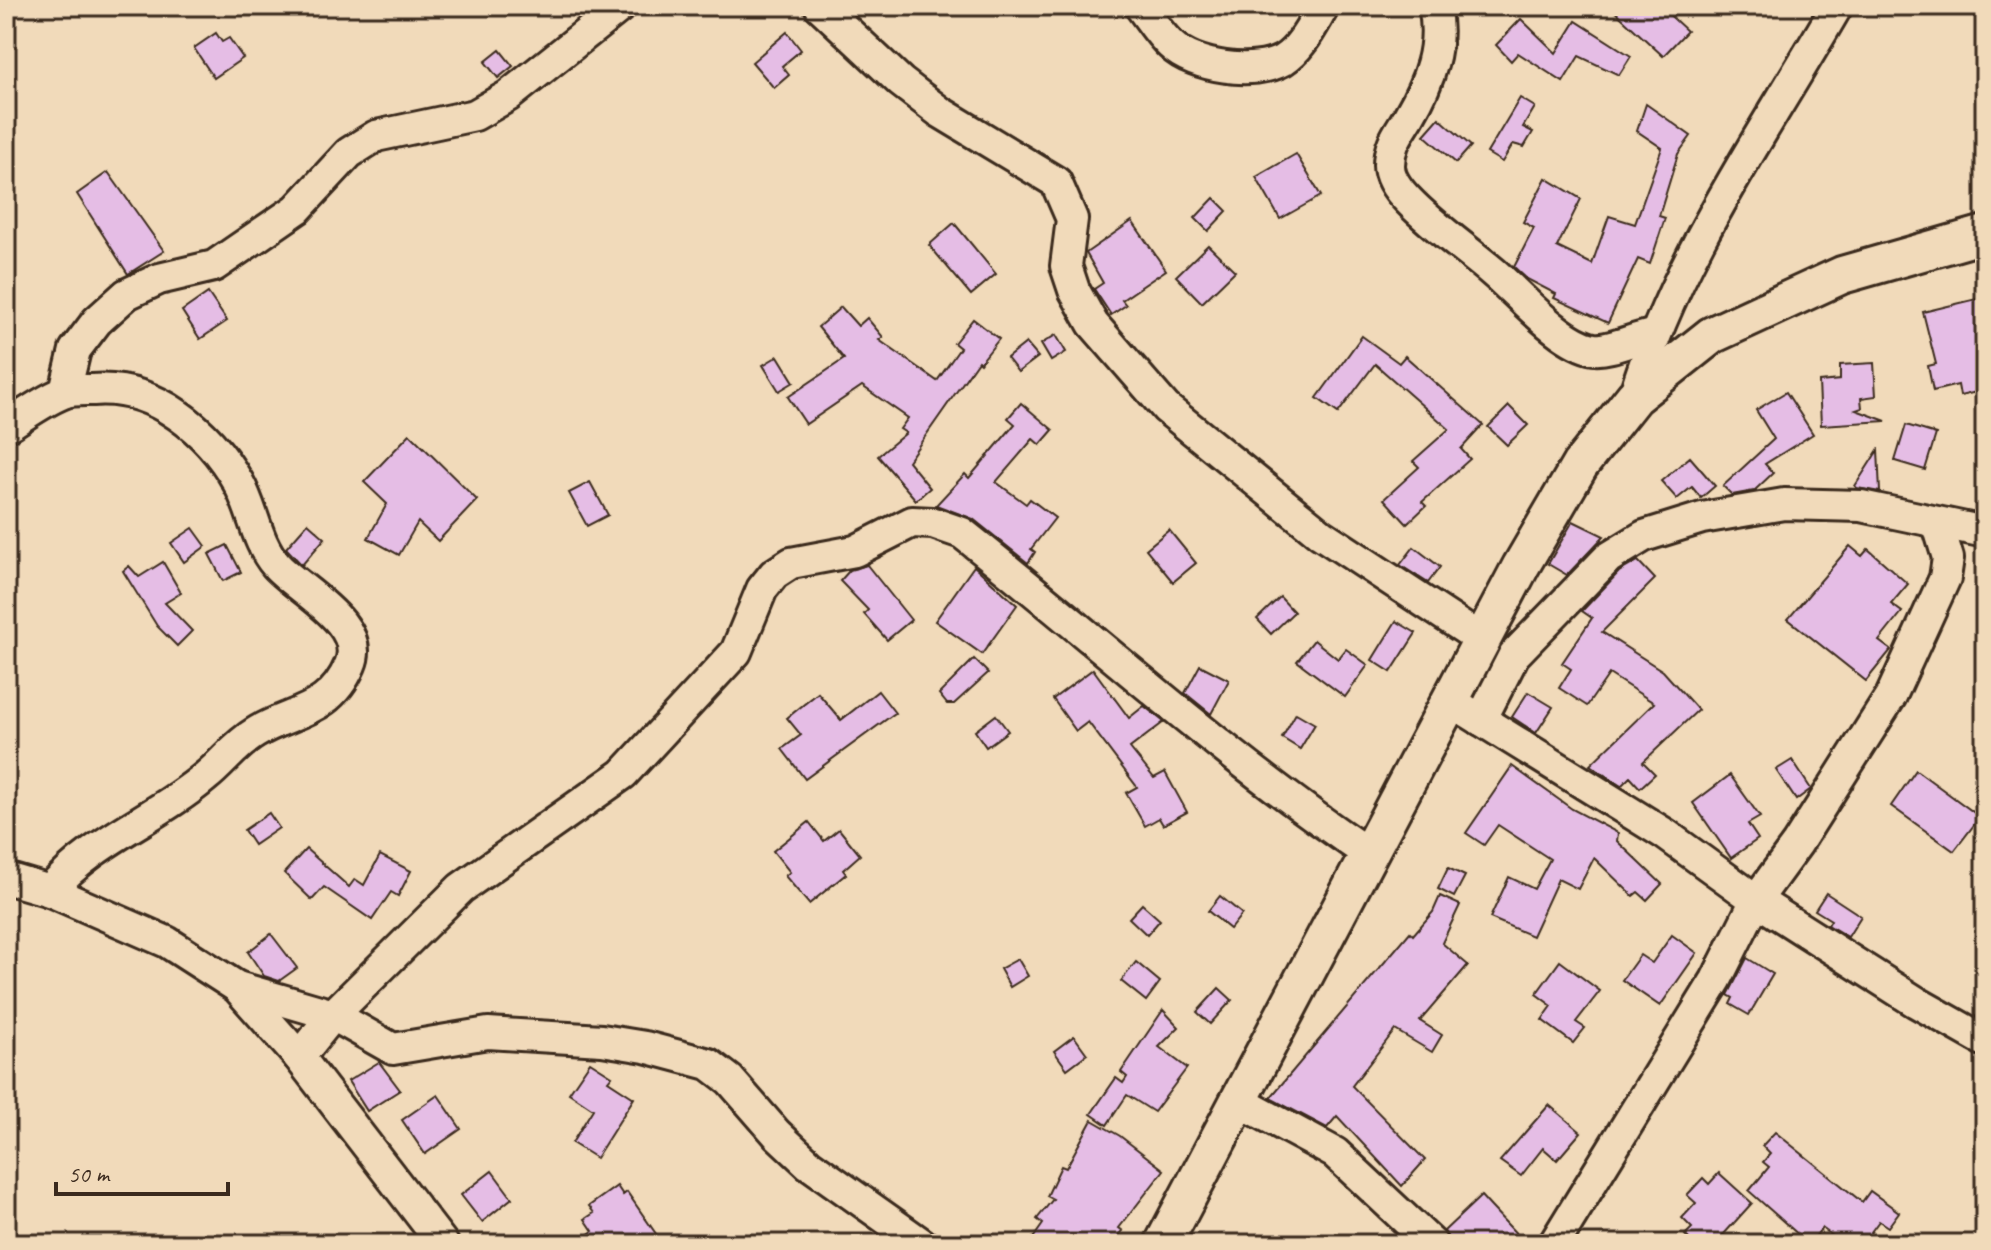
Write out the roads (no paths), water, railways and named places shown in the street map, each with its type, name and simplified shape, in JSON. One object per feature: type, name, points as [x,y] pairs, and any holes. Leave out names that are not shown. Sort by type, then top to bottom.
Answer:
[{"type":"main road","points":[[1163,1244],[1482,640],[1580,465],[1634,397],[1712,335],[1842,275],[1985,234]]},
{"type":"street","points":[[65,392],[75,350],[97,321],[127,294],[159,279],[214,266],[297,209],[349,153],[376,136],[475,115],[508,96],[621,6]]},
{"type":"street","points":[[820,6],[901,82],[940,112],[1056,182],[1072,219],[1066,266],[1074,290],[1093,324],[1166,408],[1321,534],[1482,640]]},
{"type":"street","points":[[1140,6],[1172,47],[1195,58],[1228,66],[1258,67],[1282,60],[1300,44],[1324,6]]},
{"type":"street","points":[[1434,6],[1432,71],[1390,145],[1389,169],[1393,180],[1407,200],[1552,326],[1577,342],[1593,349],[1610,348],[1630,338],[1652,335]]},
{"type":"street","points":[[1634,397],[1652,335],[1756,139],[1837,6]]},
{"type":"street","points":[[6,427],[65,392],[113,388],[140,394],[200,432],[221,456],[240,485],[275,564],[337,617],[350,637],[352,663],[337,688],[314,708],[258,731],[235,746],[205,777],[89,852],[50,891]]},
{"type":"street","points":[[1481,720],[1514,655],[1608,558],[1644,536],[1702,518],[1784,504],[1861,506],[1938,525],[1985,532]]},
{"type":"street","points":[[299,1057],[333,1015],[461,888],[623,774],[736,652],[762,589],[774,574],[791,563],[855,551],[912,522],[933,523],[962,533],[1172,706],[1319,821],[1367,853]]},
{"type":"street","points":[[1554,1244],[1716,980],[1756,900],[1832,791],[1891,696],[1945,578],[1948,558],[1938,525]]},
{"type":"street","points":[[1449,700],[1665,834],[1756,900],[1916,1002],[1985,1041]]},
{"type":"street","points":[[6,878],[50,891],[167,942],[237,987],[299,1057],[443,1244]]},
{"type":"street","points":[[237,987],[333,1015],[393,1049],[488,1033],[602,1040],[645,1047],[709,1064],[730,1080],[777,1134],[809,1164],[922,1244]]},
{"type":"street","points":[[1239,1101],[1335,1153],[1432,1244]]}]
